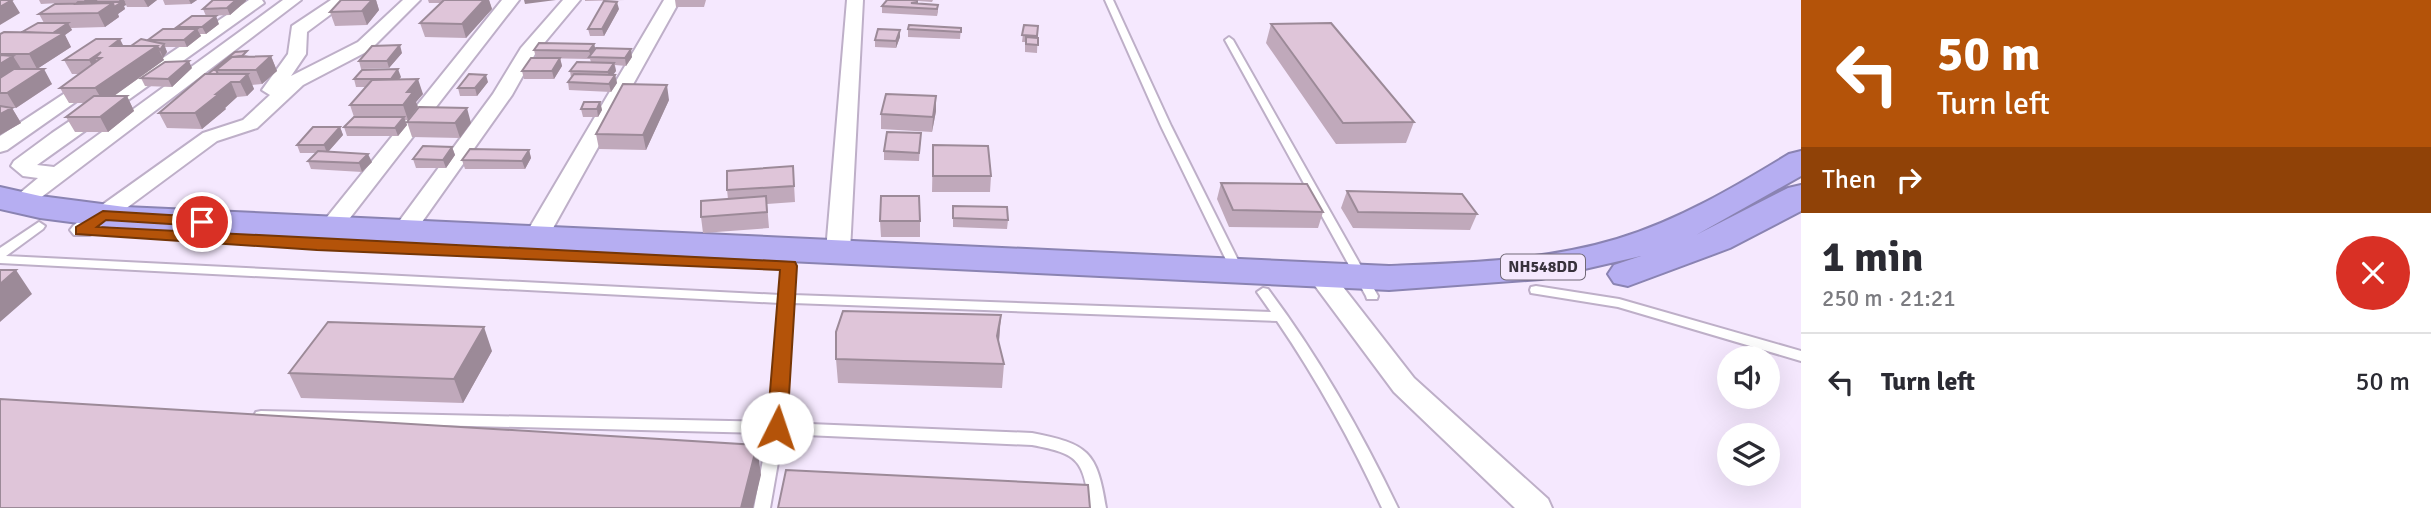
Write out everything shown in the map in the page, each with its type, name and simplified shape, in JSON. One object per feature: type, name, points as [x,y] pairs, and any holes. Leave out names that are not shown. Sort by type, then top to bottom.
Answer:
[{"type":"highway","name":"NH548DD","points":[[15,211],[92,223],[317,245],[787,282],[1261,293],[1488,274],[1562,264],[1631,247],[1743,195],[1801,161]]},
{"type":"highway","points":[[1743,195],[1790,203]]},
{"type":"highway","name":"NH548DD","points":[[1347,286],[1536,290],[1627,275],[1686,254],[1759,222],[1790,203]]},
{"type":"highway","name":"NH548DD","points":[[92,223],[331,227],[838,251],[1261,293]]},
{"type":"street","points":[[15,211],[57,174],[293,0]]},
{"type":"street","points":[[92,223],[189,152],[230,128],[263,102],[278,84],[296,54],[298,30],[342,0]]},
{"type":"street","points":[[230,128],[250,124],[296,81],[363,46],[412,0]]},
{"type":"street","points":[[331,227],[511,0]]},
{"type":"street","points":[[404,231],[502,95],[527,52],[572,0]]},
{"type":"street","points":[[536,237],[672,0]]},
{"type":"street","points":[[838,251],[855,0]]},
{"type":"street","points":[[57,174],[31,171],[22,166],[59,137],[256,3]]},
{"type":"street","points":[[0,146],[99,77]]},
{"type":"street","points":[[1347,286],[1404,385],[1536,508]]},
{"type":"lane","points":[[1109,0],[1166,126],[1261,293],[1355,434],[1390,508]]},
{"type":"lane","points":[[1229,40],[1347,286]]},
{"type":"lane","points":[[0,254],[15,211]]},
{"type":"lane","points":[[0,260],[787,282],[777,428],[762,508]]},
{"type":"lane","points":[[1536,290],[1619,303],[1801,356]]},
{"type":"lane","points":[[250,415],[777,428],[1032,439],[1069,446],[1082,454],[1090,466],[1098,508]]},
{"type":"building","points":[[0,0],[12,0],[0,7]]},
{"type":"building","points":[[213,0],[236,0],[227,8],[203,9]]},
{"type":"building","points":[[341,0],[372,0],[362,11],[330,12]]},
{"type":"building","points":[[444,0],[484,0],[462,24],[420,23]]},
{"type":"building","points":[[887,0],[917,0],[911,3],[938,5],[937,9],[882,6]]},
{"type":"building","points":[[604,1],[617,2],[602,29],[588,29]]},
{"type":"building","points":[[122,2],[114,7],[113,3],[76,4]]},
{"type":"building","points":[[113,3],[98,13],[39,14],[55,4]]},
{"type":"building","points":[[192,16],[216,16],[202,27],[177,27]]},
{"type":"building","points":[[38,23],[68,23],[53,33],[22,32]]},
{"type":"building","points":[[1331,23],[1414,122],[1343,123],[1271,24]]},
{"type":"building","points":[[909,25],[961,28],[961,32],[908,29]]},
{"type":"building","points":[[1024,25],[1038,26],[1037,36],[1022,35]]},
{"type":"building","points":[[163,29],[197,29],[184,40],[148,40]]},
{"type":"building","points":[[878,29],[900,30],[896,41],[875,40]]},
{"type":"building","points":[[64,33],[29,54],[0,54],[0,34]]},
{"type":"building","points":[[1026,37],[1038,38],[1038,45],[1026,44]]},
{"type":"building","points":[[96,39],[120,39],[111,46],[157,46],[95,88],[60,88],[101,58],[95,58],[101,52],[89,60],[64,60]]},
{"type":"building","points":[[141,39],[164,44],[160,50],[157,46],[131,46]]},
{"type":"building","points":[[539,43],[594,44],[589,51],[534,50]]},
{"type":"building","points":[[400,45],[387,61],[359,61],[372,46]]},
{"type":"building","points":[[596,48],[631,49],[625,58],[589,57]]},
{"type":"building","points":[[247,51],[242,56],[232,57],[216,70],[218,74],[208,74],[235,52]]},
{"type":"building","points":[[0,55],[13,56],[0,64]]},
{"type":"building","points":[[271,56],[256,70],[216,70],[232,57]]},
{"type":"building","points":[[531,58],[560,58],[552,71],[522,71]]},
{"type":"building","points":[[189,61],[168,79],[141,78],[165,62]]},
{"type":"building","points":[[577,62],[614,63],[608,72],[570,71]]},
{"type":"building","points":[[14,69],[44,69],[7,93],[0,93],[0,78]]},
{"type":"building","points":[[398,69],[391,79],[354,79],[362,70]]},
{"type":"building","points":[[205,74],[248,74],[240,82],[231,82],[195,113],[159,113]]},
{"type":"building","points":[[469,74],[486,75],[475,88],[458,88]]},
{"type":"building","points":[[574,74],[615,75],[609,84],[568,82]]},
{"type":"building","points":[[418,79],[407,92],[413,92],[403,105],[350,105],[372,80]]},
{"type":"building","points":[[623,84],[667,85],[643,135],[596,134]]},
{"type":"building","points":[[886,94],[936,96],[933,117],[881,114]]},
{"type":"building","points":[[94,96],[127,96],[100,117],[66,117]]},
{"type":"building","points":[[584,102],[600,102],[597,109],[581,109]]},
{"type":"building","points":[[0,106],[12,108],[0,114]]},
{"type":"building","points":[[419,107],[467,108],[455,123],[407,122]]},
{"type":"building","points":[[354,117],[404,117],[395,128],[344,127]]},
{"type":"building","points":[[313,127],[340,127],[324,145],[297,145]]},
{"type":"building","points":[[887,132],[921,133],[919,153],[884,151]]},
{"type":"building","points":[[933,145],[988,146],[991,176],[933,176]]},
{"type":"building","points":[[423,146],[452,147],[443,160],[413,159]]},
{"type":"building","points":[[470,149],[529,150],[522,161],[462,160]]},
{"type":"building","points":[[318,151],[368,154],[359,163],[308,161]]},
{"type":"building","points":[[793,166],[794,186],[727,190],[727,171]]},
{"type":"building","points":[[1221,183],[1307,184],[1323,212],[1233,210]]},
{"type":"building","points":[[1347,191],[1462,194],[1477,214],[1358,212]]},
{"type":"building","points":[[766,196],[767,212],[701,217],[701,201]]},
{"type":"building","points":[[881,196],[919,196],[920,221],[880,221]]},
{"type":"building","points":[[953,206],[1007,207],[1008,220],[953,218]]},
{"type":"building","points":[[0,270],[16,270],[0,284]]},
{"type":"building","points":[[843,311],[1001,315],[997,336],[1004,364],[836,359],[836,332]]},
{"type":"building","points":[[328,322],[484,327],[454,379],[289,373]]},
{"type":"building","points":[[0,399],[757,445],[741,508],[0,508]]},
{"type":"building","points":[[786,470],[1088,485],[1090,508],[778,508]]},
{"type":"route","points":[[202,222],[103,216],[82,230],[317,245],[789,266],[777,428]]}]
